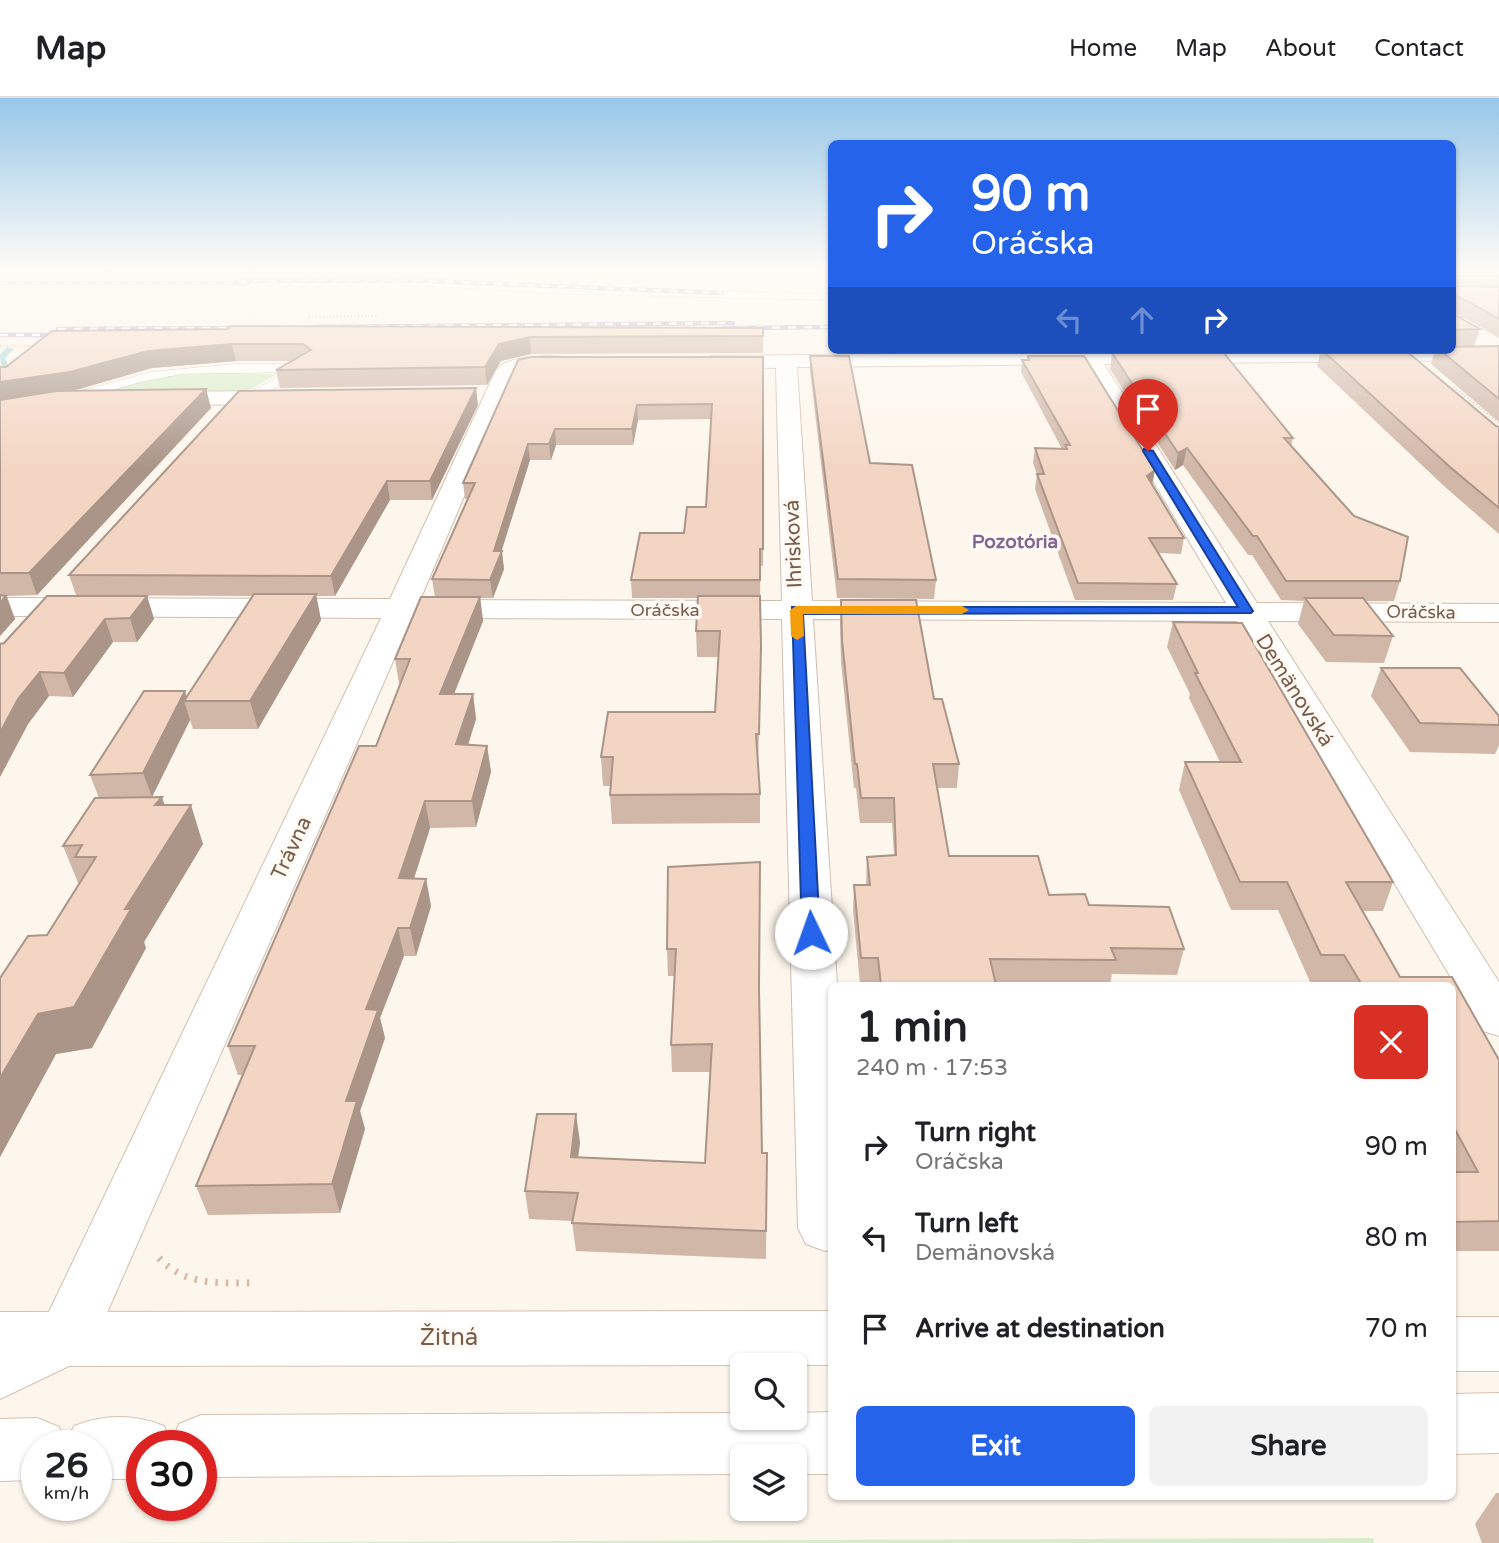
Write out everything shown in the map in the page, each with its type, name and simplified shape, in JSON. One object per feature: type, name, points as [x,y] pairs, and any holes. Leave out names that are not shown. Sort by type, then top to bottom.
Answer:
[{"type":"street","points":[[1478,336],[1499,352]]},
{"type":"street","points":[[1456,354],[1499,352]]},
{"type":"street","points":[[692,362],[1091,360],[1452,354]]},
{"type":"street","points":[[1405,356],[1424,373]]},
{"type":"street","name":"Demänovská","points":[[1091,360],[1499,1020]]},
{"type":"street","name":"Ihrisková","points":[[786,362],[825,1228]]},
{"type":"street","name":"Trávna","points":[[67,1337],[400,610],[495,385],[586,363]]},
{"type":"street","points":[[214,423],[242,398]]},
{"type":"street","points":[[37,404],[62,400],[303,398]]},
{"type":"street","points":[[19,637],[56,597]]},
{"type":"street","name":"Oráčska","points":[[0,607],[56,597],[400,610],[1499,613]]},
{"type":"street","points":[[0,1371],[67,1337]]},
{"type":"street","name":"Žitná","points":[[0,1339],[828,1338]]},
{"type":"street","points":[[1456,1344],[1499,1344]]},
{"type":"street","points":[[1456,1424],[1499,1423]]},
{"type":"street","points":[[217,1446],[828,1443]]},
{"type":"street","points":[[0,1450],[21,1449]]},
{"type":"lane","points":[[62,400],[166,373],[219,368],[306,368],[242,398]]},
{"type":"path","points":[[1447,381],[1499,423]]},
{"type":"path","points":[[154,1251],[165,1266],[191,1281],[259,1284]]},
{"type":"green space","points":[[204,372],[276,374],[249,390],[231,393],[108,394],[126,383],[139,380]]},
{"type":"green space","points":[[1373,1538],[1374,1543],[26,1543]]},
{"type":"building","points":[[48,334],[763,334],[530,337],[499,344],[485,367],[276,370],[311,350],[303,344],[232,344],[148,351],[70,372],[0,382],[0,367],[6,367]]},
{"type":"building","points":[[1499,346],[1499,399],[1445,354],[1456,354],[1456,347]]},
{"type":"building","points":[[1113,354],[1225,354],[1293,438],[1284,438],[1354,516],[1408,537],[1400,581],[1286,581],[1257,536],[1253,536],[1187,448],[1178,453]]},
{"type":"building","points":[[1326,354],[1410,354],[1499,427],[1499,508]]},
{"type":"building","points":[[810,356],[849,356],[870,463],[912,465],[936,580],[838,579]]},
{"type":"building","points":[[1028,356],[1084,356],[1155,470],[1147,476],[1184,538],[1149,538],[1177,584],[1078,583],[1037,474],[1044,474],[1035,448],[1067,449],[1065,445],[1070,445],[1022,360],[1029,360]]},
{"type":"building","points":[[531,357],[763,357],[763,549],[760,549],[760,580],[631,580],[640,533],[684,533],[687,507],[706,507],[712,404],[637,405],[632,429],[555,429],[549,444],[528,444],[494,551],[502,551],[490,580],[432,579],[475,483],[463,483],[518,360]]},
{"type":"building","points":[[476,388],[430,481],[387,481],[331,576],[69,575],[239,391]]},
{"type":"building","points":[[206,389],[29,573],[0,573],[0,400],[56,391]]},
{"type":"building","points":[[254,594],[316,594],[250,701],[184,701]]},
{"type":"building","points":[[47,596],[147,596],[130,618],[105,619],[64,673],[40,672],[18,699],[0,733],[0,644],[4,643]]},
{"type":"building","points":[[698,596],[760,596],[759,734],[756,734],[760,794],[610,795],[613,757],[601,757],[608,712],[715,712],[720,631],[696,631]]},
{"type":"building","points":[[421,597],[480,597],[440,694],[473,694],[456,744],[487,746],[472,801],[425,801],[399,878],[426,879],[410,928],[398,928],[366,1009],[378,1010],[346,1101],[357,1101],[332,1184],[196,1186],[255,1046],[228,1046],[359,746],[376,746],[410,659],[395,659]]},
{"type":"building","points":[[1305,598],[1363,598],[1393,636],[1334,635]]},
{"type":"building","points":[[841,600],[916,600],[934,699],[942,699],[959,764],[933,764],[949,856],[1038,856],[1049,895],[1085,894],[1089,905],[1169,907],[1184,949],[1111,948],[1116,960],[990,959],[995,982],[881,982],[878,958],[861,958],[854,885],[870,885],[867,857],[896,855],[894,798],[861,798],[842,640]]},
{"type":"building","points":[[1173,622],[1242,623],[1393,882],[1346,882],[1400,977],[1452,977],[1455,982],[1360,982],[1344,955],[1321,955],[1287,882],[1240,882],[1185,762],[1241,762],[1195,673],[1198,673]]},
{"type":"building","points":[[1381,668],[1460,668],[1499,716],[1499,725],[1420,723]]},
{"type":"building","points":[[144,691],[185,691],[143,773],[90,775]]},
{"type":"building","points":[[162,797],[155,805],[191,805],[125,909],[131,909],[74,1007],[38,1014],[0,1078],[0,978],[28,936],[47,935],[96,857],[75,857],[82,845],[63,846],[95,798]]},
{"type":"building","points":[[760,862],[759,988],[762,1153],[767,1153],[766,1231],[572,1223],[578,1193],[525,1191],[537,1114],[576,1114],[571,1157],[705,1163],[712,1044],[671,1045],[676,949],[667,949],[668,867]]},
{"type":"building","points":[[1456,984],[1499,1060],[1499,1221],[1456,1222],[1456,1172],[1478,1172],[1456,1131]]},
{"type":"waterway","points":[[10,349],[1,358],[7,371],[19,379]]},
{"type":"railway","points":[[0,335],[66,335]]},
{"type":"slow traffic","points":[[797,636],[796,610],[962,610]]},
{"type":"district","name":"Pozotória","points":[[1015,541]]},
{"type":"route","points":[[811,933],[796,610],[1247,611],[1148,451]]}]
